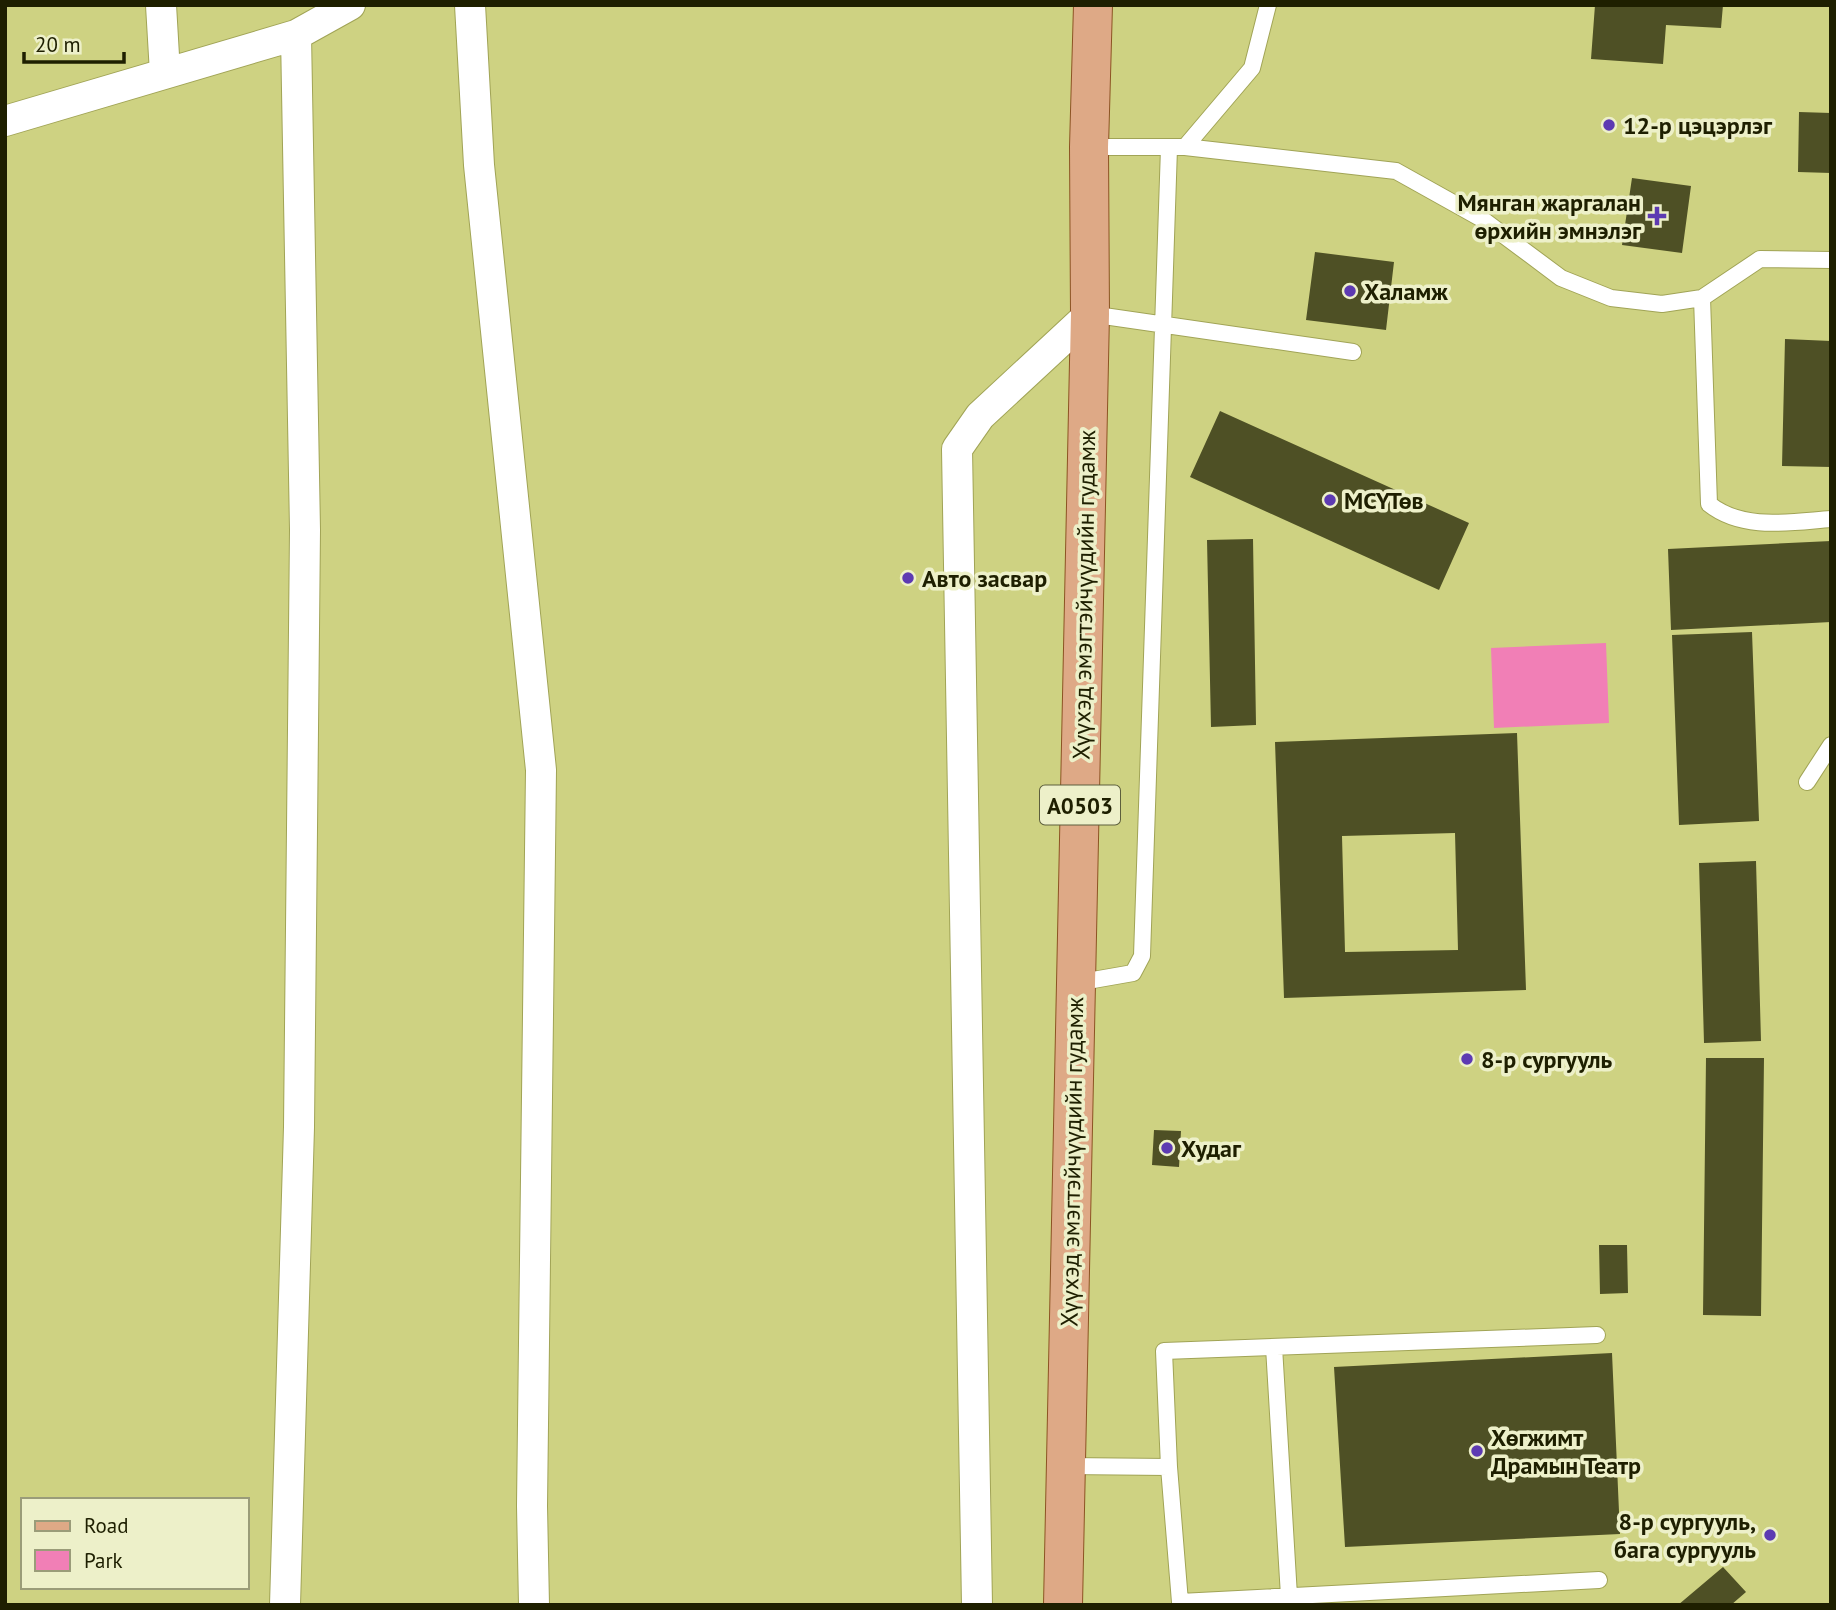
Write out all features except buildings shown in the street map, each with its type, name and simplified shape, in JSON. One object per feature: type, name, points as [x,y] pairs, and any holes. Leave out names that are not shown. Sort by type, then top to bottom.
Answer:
[{"type":"main road","name":"Хүүхэд эмэгтэйчүүдийн гудамж","points":[[1063,1605],[1090,314],[1088,147],[1093,5]]},
{"type":"street","points":[[161,5],[165,73]]},
{"type":"street","points":[[470,5],[479,165],[541,770],[534,1605]]},
{"type":"street","points":[[5,121],[296,35],[347,6]]},
{"type":"street","points":[[285,1605],[299,1127],[304,558],[296,35]]},
{"type":"street","points":[[977,1605],[957,449],[981,416],[1090,314]]},
{"type":"lane","points":[[1076,984],[1133,973],[1142,956],[1161,324],[1177,147],[1252,68],[1268,5]]},
{"type":"lane","points":[[1088,147],[1177,147],[1396,171],[1482,219],[1561,278],[1611,298],[1662,304],[1702,298],[1760,259],[1831,260]]},
{"type":"lane","points":[[1702,298],[1709,504],[1721,513],[1749,522],[1831,519]]},
{"type":"lane","points":[[1090,314],[1353,352]]},
{"type":"lane","points":[[1807,782],[1831,745]]},
{"type":"lane","points":[[1597,1335],[1164,1352],[1169,1466],[1180,1602],[1599,1580]]},
{"type":"lane","points":[[1274,1348],[1289,1596]]},
{"type":"lane","points":[[1066,1465],[1169,1466]]},
{"type":"green space","points":[[1606,643],[1609,723],[1494,728],[1491,648]]},
{"type":"place","name":"12-р цэцэрлэг","points":[[1609,125]]},
{"type":"place","name":"Мянган жаргалан өрхийн эмнэлэг","points":[[1657,216]]},
{"type":"place","name":"Халамж","points":[[1350,291]]},
{"type":"place","name":"МСҮТөв","points":[[1330,500]]},
{"type":"place","name":"Авто засвар","points":[[908,578]]},
{"type":"place","name":"8-р сургууль","points":[[1467,1059]]},
{"type":"place","name":"Худаг","points":[[1167,1148]]},
{"type":"place","name":"Хөгжимт Драмын Театр","points":[[1477,1451]]},
{"type":"place","name":"8-р сургууль, бага сургууль","points":[[1770,1535]]}]
